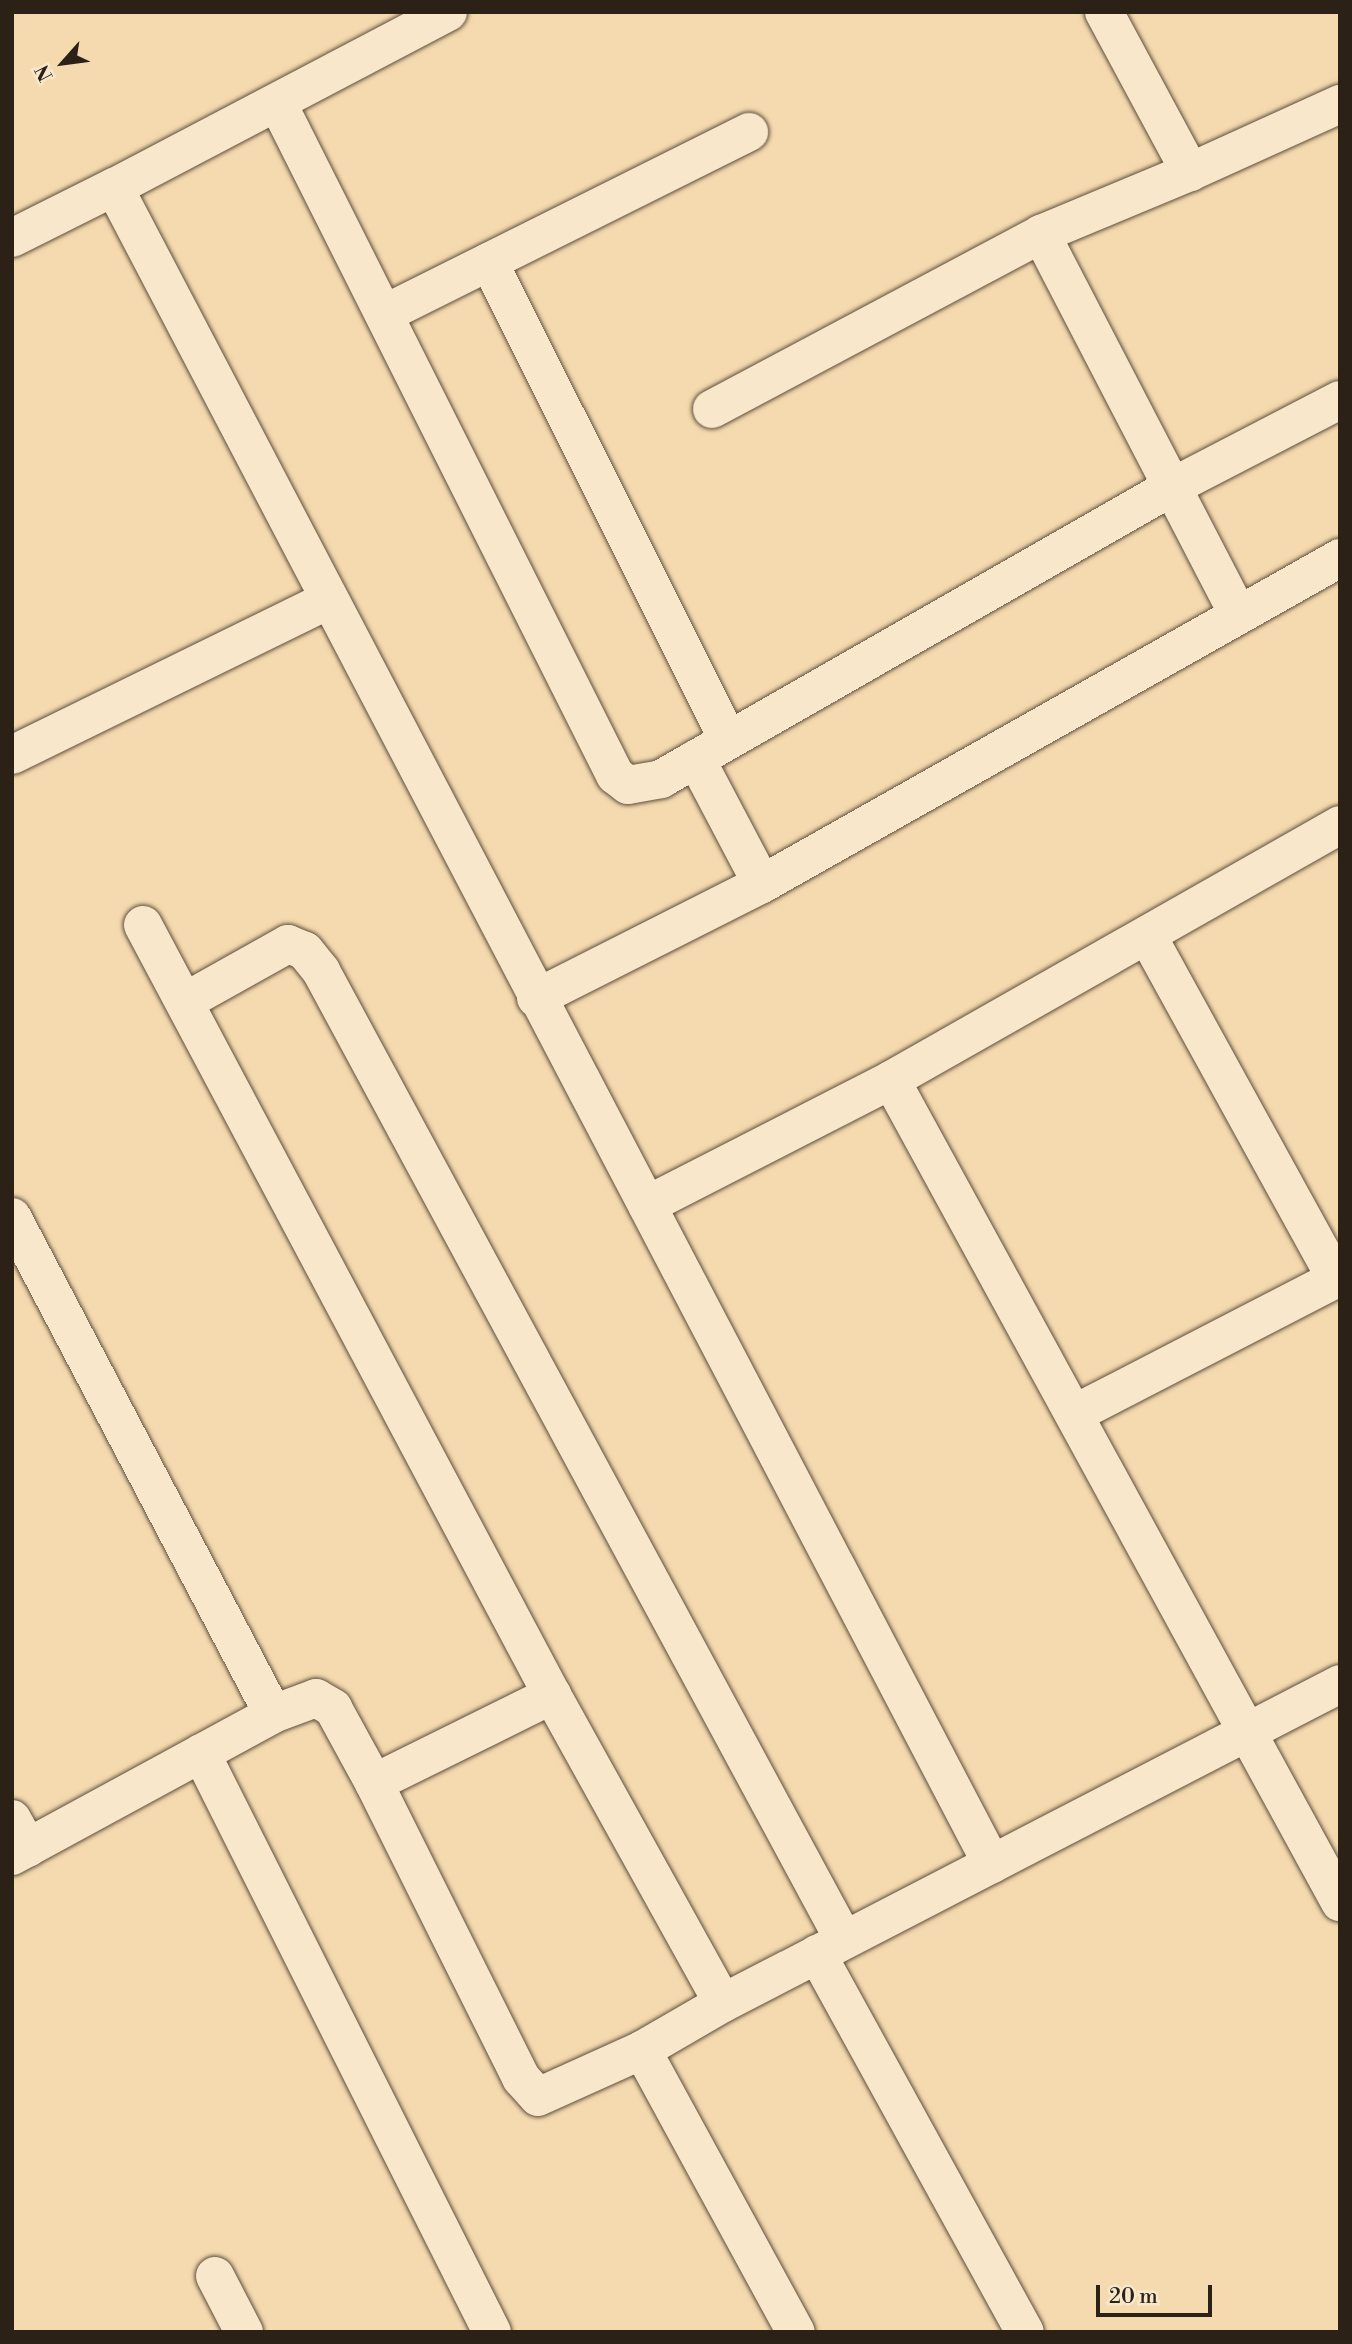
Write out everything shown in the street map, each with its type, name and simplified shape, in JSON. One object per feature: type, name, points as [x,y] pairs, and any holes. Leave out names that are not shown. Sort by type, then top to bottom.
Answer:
[{"type":"street","points":[[12,238],[279,106],[448,12]]},
{"type":"street","points":[[1104,12],[1190,172]]},
{"type":"street","points":[[712,409],[1041,234],[1190,172],[1340,104]]},
{"type":"street","points":[[279,106],[615,775],[641,786],[712,750],[1170,488],[1340,400]]},
{"type":"street","points":[[384,314],[749,132]]},
{"type":"street","points":[[114,187],[326,601],[647,1205],[992,1864]]},
{"type":"street","points":[[1041,234],[1170,488],[1238,614]]},
{"type":"street","points":[[489,262],[712,750],[762,884]]},
{"type":"street","points":[[536,998],[762,884],[1340,558]]},
{"type":"street","points":[[12,755],[326,601]]},
{"type":"street","points":[[647,1205],[891,1080],[1340,825]]},
{"type":"street","points":[[143,925],[186,1001],[552,1695],[723,2003]]},
{"type":"street","points":[[1076,1413],[1338,1278],[1147,935]]},
{"type":"street","points":[[186,1001],[288,944],[305,951],[321,971],[830,1947],[1025,2332]]},
{"type":"street","points":[[891,1080],[1076,1413],[1340,1902]]},
{"type":"street","points":[[12,1217],[273,1714]]},
{"type":"street","points":[[17,1841],[201,1754],[273,1714],[325,1699],[374,1783],[521,2078],[538,2097],[642,2050],[723,2003],[1340,1684]]},
{"type":"street","points":[[374,1783],[552,1695]]},
{"type":"street","points":[[201,1754],[492,2332]]},
{"type":"street","points":[[642,2050],[796,2332]]},
{"type":"street","points":[[215,2276],[244,2332]]}]
